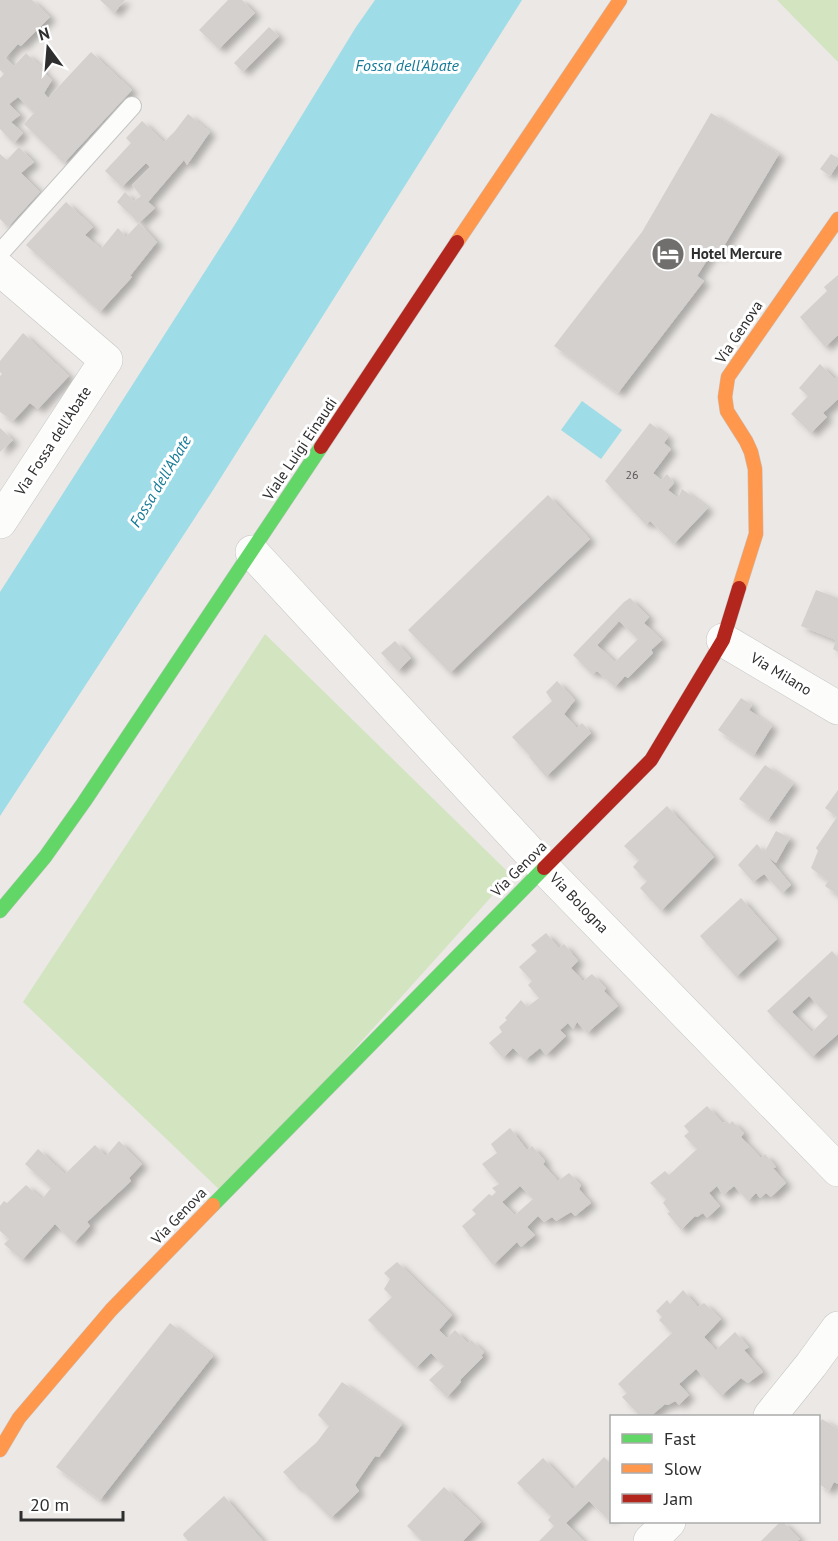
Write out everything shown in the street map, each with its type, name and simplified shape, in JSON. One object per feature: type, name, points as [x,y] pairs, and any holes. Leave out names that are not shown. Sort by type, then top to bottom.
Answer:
[{"type":"street","name":"Viale Luigi Einaudi","points":[[0,911],[45,857],[84,802],[620,0]]},
{"type":"street","name":"Via Genova","points":[[0,1450],[19,1418],[111,1310],[651,760],[723,640],[756,534],[754,462],[746,441],[725,406],[728,377],[838,219]]},
{"type":"street","name":"Via Fossa dell'Abate","points":[[0,269],[106,360],[0,522]]},
{"type":"street","name":"Via Bologna","points":[[252,552],[544,868],[838,1170]]},
{"type":"street","name":"Via Milano","points":[[723,640],[838,708]]},
{"type":"street","points":[[771,1415],[838,1328]]},
{"type":"street","points":[[650,1541],[667,1523]]},
{"type":"lane","points":[[0,253],[132,106]]},
{"type":"green space","points":[[777,0],[838,0],[838,62]]},
{"type":"green space","points":[[265,634],[511,875],[224,1194],[23,1002]]},
{"type":"water","name":"Fossa dell'Abate","points":[[375,0],[522,0],[213,490],[0,816],[0,592],[234,226],[356,27]]},
{"type":"water","points":[[582,401],[622,430],[601,459],[561,430]]},
{"type":"building","points":[[0,0],[32,0],[50,17],[21,46],[18,44],[5,58],[14,66],[26,53],[43,68],[41,70],[52,80],[44,93],[48,98],[91,52],[132,90],[64,163],[24,124],[34,113],[18,97],[9,104],[20,115],[11,122],[23,133],[14,143],[0,129],[0,78],[4,74],[0,70]]},
{"type":"building","points":[[100,0],[125,0],[114,13]]},
{"type":"building","points":[[228,0],[242,0],[255,13],[219,49],[199,30]]},
{"type":"building","points":[[269,27],[279,36],[243,72],[234,63]]},
{"type":"building","name":"Hotel Mercure","points":[[711,113],[779,154],[718,256],[712,252],[697,276],[704,281],[618,393],[554,346],[642,232]]},
{"type":"building","points":[[188,114],[210,132],[187,165],[184,160],[148,202],[155,208],[139,223],[117,202],[125,192],[134,201],[141,196],[132,185],[150,167],[146,163],[122,187],[105,171],[131,143],[126,138],[142,121],[164,142]]},
{"type":"building","points":[[19,147],[34,162],[21,173],[40,192],[8,227],[0,219],[0,154],[7,160]]},
{"type":"building","points":[[831,154],[838,158],[838,164],[830,176],[820,169]]},
{"type":"building","points":[[66,202],[93,227],[85,235],[101,249],[118,228],[126,237],[139,223],[157,242],[130,276],[132,277],[100,312],[26,245]]},
{"type":"building","points":[[838,275],[838,335],[825,347],[800,317],[827,291],[824,287]]},
{"type":"building","points":[[23,333],[69,376],[38,409],[30,403],[13,421],[0,412],[0,376],[2,374],[0,361]]},
{"type":"building","points":[[820,364],[835,379],[838,376],[838,399],[823,413],[827,417],[811,433],[791,414],[808,396],[799,388]]},
{"type":"building","points":[[650,423],[668,437],[664,443],[671,449],[653,473],[661,480],[667,474],[674,483],[668,490],[678,498],[682,489],[708,508],[674,544],[650,521],[646,525],[605,481]]},
{"type":"building","points":[[0,428],[13,440],[0,452]]},
{"type":"building","points":[[548,495],[590,539],[450,673],[408,630]]},
{"type":"building","points":[[816,590],[838,598],[838,652],[833,649],[836,640],[801,626]]},
{"type":"building","points":[[630,598],[649,617],[644,623],[662,640],[651,650],[653,653],[628,678],[625,676],[615,687],[597,671],[592,674],[573,655]],"holes":[[[619,621],[638,639],[615,662],[597,645]]]},
{"type":"building","points":[[395,641],[411,658],[398,671],[381,653]]},
{"type":"building","points":[[557,681],[575,700],[564,714],[577,728],[582,723],[591,733],[546,777],[512,737],[552,701],[546,692]]},
{"type":"building","points":[[741,698],[752,705],[749,710],[772,726],[754,755],[718,730]]},
{"type":"building","points":[[765,765],[793,784],[768,820],[739,799]]},
{"type":"building","points":[[838,790],[838,898],[825,886],[828,881],[811,868],[818,851],[816,848],[837,817],[825,808]]},
{"type":"building","points":[[667,806],[714,857],[661,911],[640,888],[647,881],[633,867],[639,860],[624,846]]},
{"type":"building","points":[[776,831],[790,838],[776,863],[768,857],[791,885],[782,893],[764,874],[753,882],[738,865],[757,844],[764,853]]},
{"type":"building","points":[[741,898],[777,939],[736,977],[700,936]]},
{"type":"building","points":[[546,933],[559,948],[564,944],[578,961],[571,968],[583,981],[592,974],[606,988],[604,991],[618,1006],[587,1033],[577,1022],[573,1029],[568,1023],[560,1030],[566,1036],[546,1055],[540,1048],[525,1060],[513,1048],[503,1058],[489,1043],[502,1032],[499,1027],[521,1000],[527,1007],[539,998],[528,985],[532,981],[519,967],[537,951],[531,945]]},
{"type":"building","points":[[832,951],[838,958],[838,1034],[812,1057],[767,1011]],"holes":[[[809,996],[828,1016],[812,1032],[792,1012]]]},
{"type":"building","points":[[707,1106],[723,1123],[730,1124],[732,1121],[744,1133],[741,1137],[761,1158],[765,1154],[786,1183],[771,1197],[766,1193],[760,1198],[756,1193],[748,1201],[734,1186],[723,1195],[717,1186],[709,1193],[720,1206],[707,1218],[703,1213],[695,1216],[681,1230],[667,1213],[670,1212],[663,1203],[666,1199],[650,1183],[665,1171],[669,1175],[697,1149],[684,1136],[689,1132],[684,1126]]},
{"type":"building","points":[[510,1128],[527,1150],[532,1146],[545,1161],[543,1164],[558,1181],[569,1173],[581,1185],[579,1189],[591,1203],[575,1216],[571,1212],[556,1221],[552,1217],[544,1222],[538,1216],[527,1227],[535,1235],[521,1247],[517,1242],[493,1265],[462,1226],[476,1214],[472,1210],[489,1194],[492,1196],[496,1192],[492,1188],[499,1184],[482,1164],[497,1153],[491,1144]],"holes":[[[520,1186],[533,1199],[515,1215],[502,1202]]]},
{"type":"building","points":[[119,1141],[142,1164],[129,1178],[131,1181],[87,1222],[90,1226],[74,1243],[55,1224],[22,1260],[4,1244],[9,1239],[0,1231],[0,1206],[4,1201],[7,1203],[26,1185],[42,1199],[51,1188],[25,1164],[38,1149],[65,1174],[95,1145],[106,1156]]},
{"type":"building","points":[[397,1262],[452,1315],[439,1330],[447,1338],[455,1330],[468,1343],[471,1340],[484,1352],[481,1356],[483,1357],[447,1397],[429,1380],[444,1366],[431,1353],[416,1368],[368,1320],[392,1297],[384,1289],[390,1279],[384,1273]]},
{"type":"building","points":[[683,1290],[698,1307],[704,1303],[721,1319],[704,1337],[716,1350],[735,1332],[749,1347],[744,1350],[763,1372],[748,1383],[741,1378],[721,1396],[696,1369],[679,1384],[689,1395],[679,1405],[675,1401],[668,1405],[665,1404],[652,1415],[639,1415],[622,1397],[627,1393],[618,1384],[672,1333],[659,1320],[662,1317],[656,1311],[667,1300],[670,1304]]},
{"type":"building","points":[[170,1323],[213,1356],[100,1500],[56,1467]]},
{"type":"building","points":[[342,1382],[402,1424],[379,1457],[375,1456],[355,1485],[359,1491],[331,1518],[283,1472],[317,1442],[329,1426],[318,1415]]},
{"type":"building","points":[[822,1419],[838,1429],[838,1484],[834,1482],[829,1491],[820,1485],[820,1422]]},
{"type":"building","points":[[604,1457],[610,1463],[610,1518],[608,1519],[589,1501],[566,1523],[584,1541],[539,1541],[554,1526],[548,1520],[551,1516],[517,1483],[543,1458],[573,1489]]},
{"type":"building","points":[[444,1487],[481,1522],[463,1541],[422,1541],[407,1526]]},
{"type":"building","points":[[224,1496],[263,1541],[188,1541],[184,1533]]},
{"type":"building","points":[[779,1523],[784,1523],[800,1539],[797,1541],[761,1541]]},
{"type":"traffic: fast","points":[[0,911],[45,857],[84,802],[321,447]]},
{"type":"traffic: fast","points":[[213,1205],[544,868]]},
{"type":"traffic: slow","points":[[457,242],[620,0]]},
{"type":"traffic: slow","points":[[739,588],[756,534],[755,469],[746,441],[727,411],[725,397],[728,377],[838,219]]},
{"type":"traffic: slow","points":[[0,1450],[19,1418],[111,1310],[213,1205]]},
{"type":"traffic: jam","points":[[321,447],[457,242]]},
{"type":"traffic: jam","points":[[544,868],[651,760],[723,640],[739,588]]},
{"type":"place","name":"Hotel Mercure","points":[[668,254]]}]
